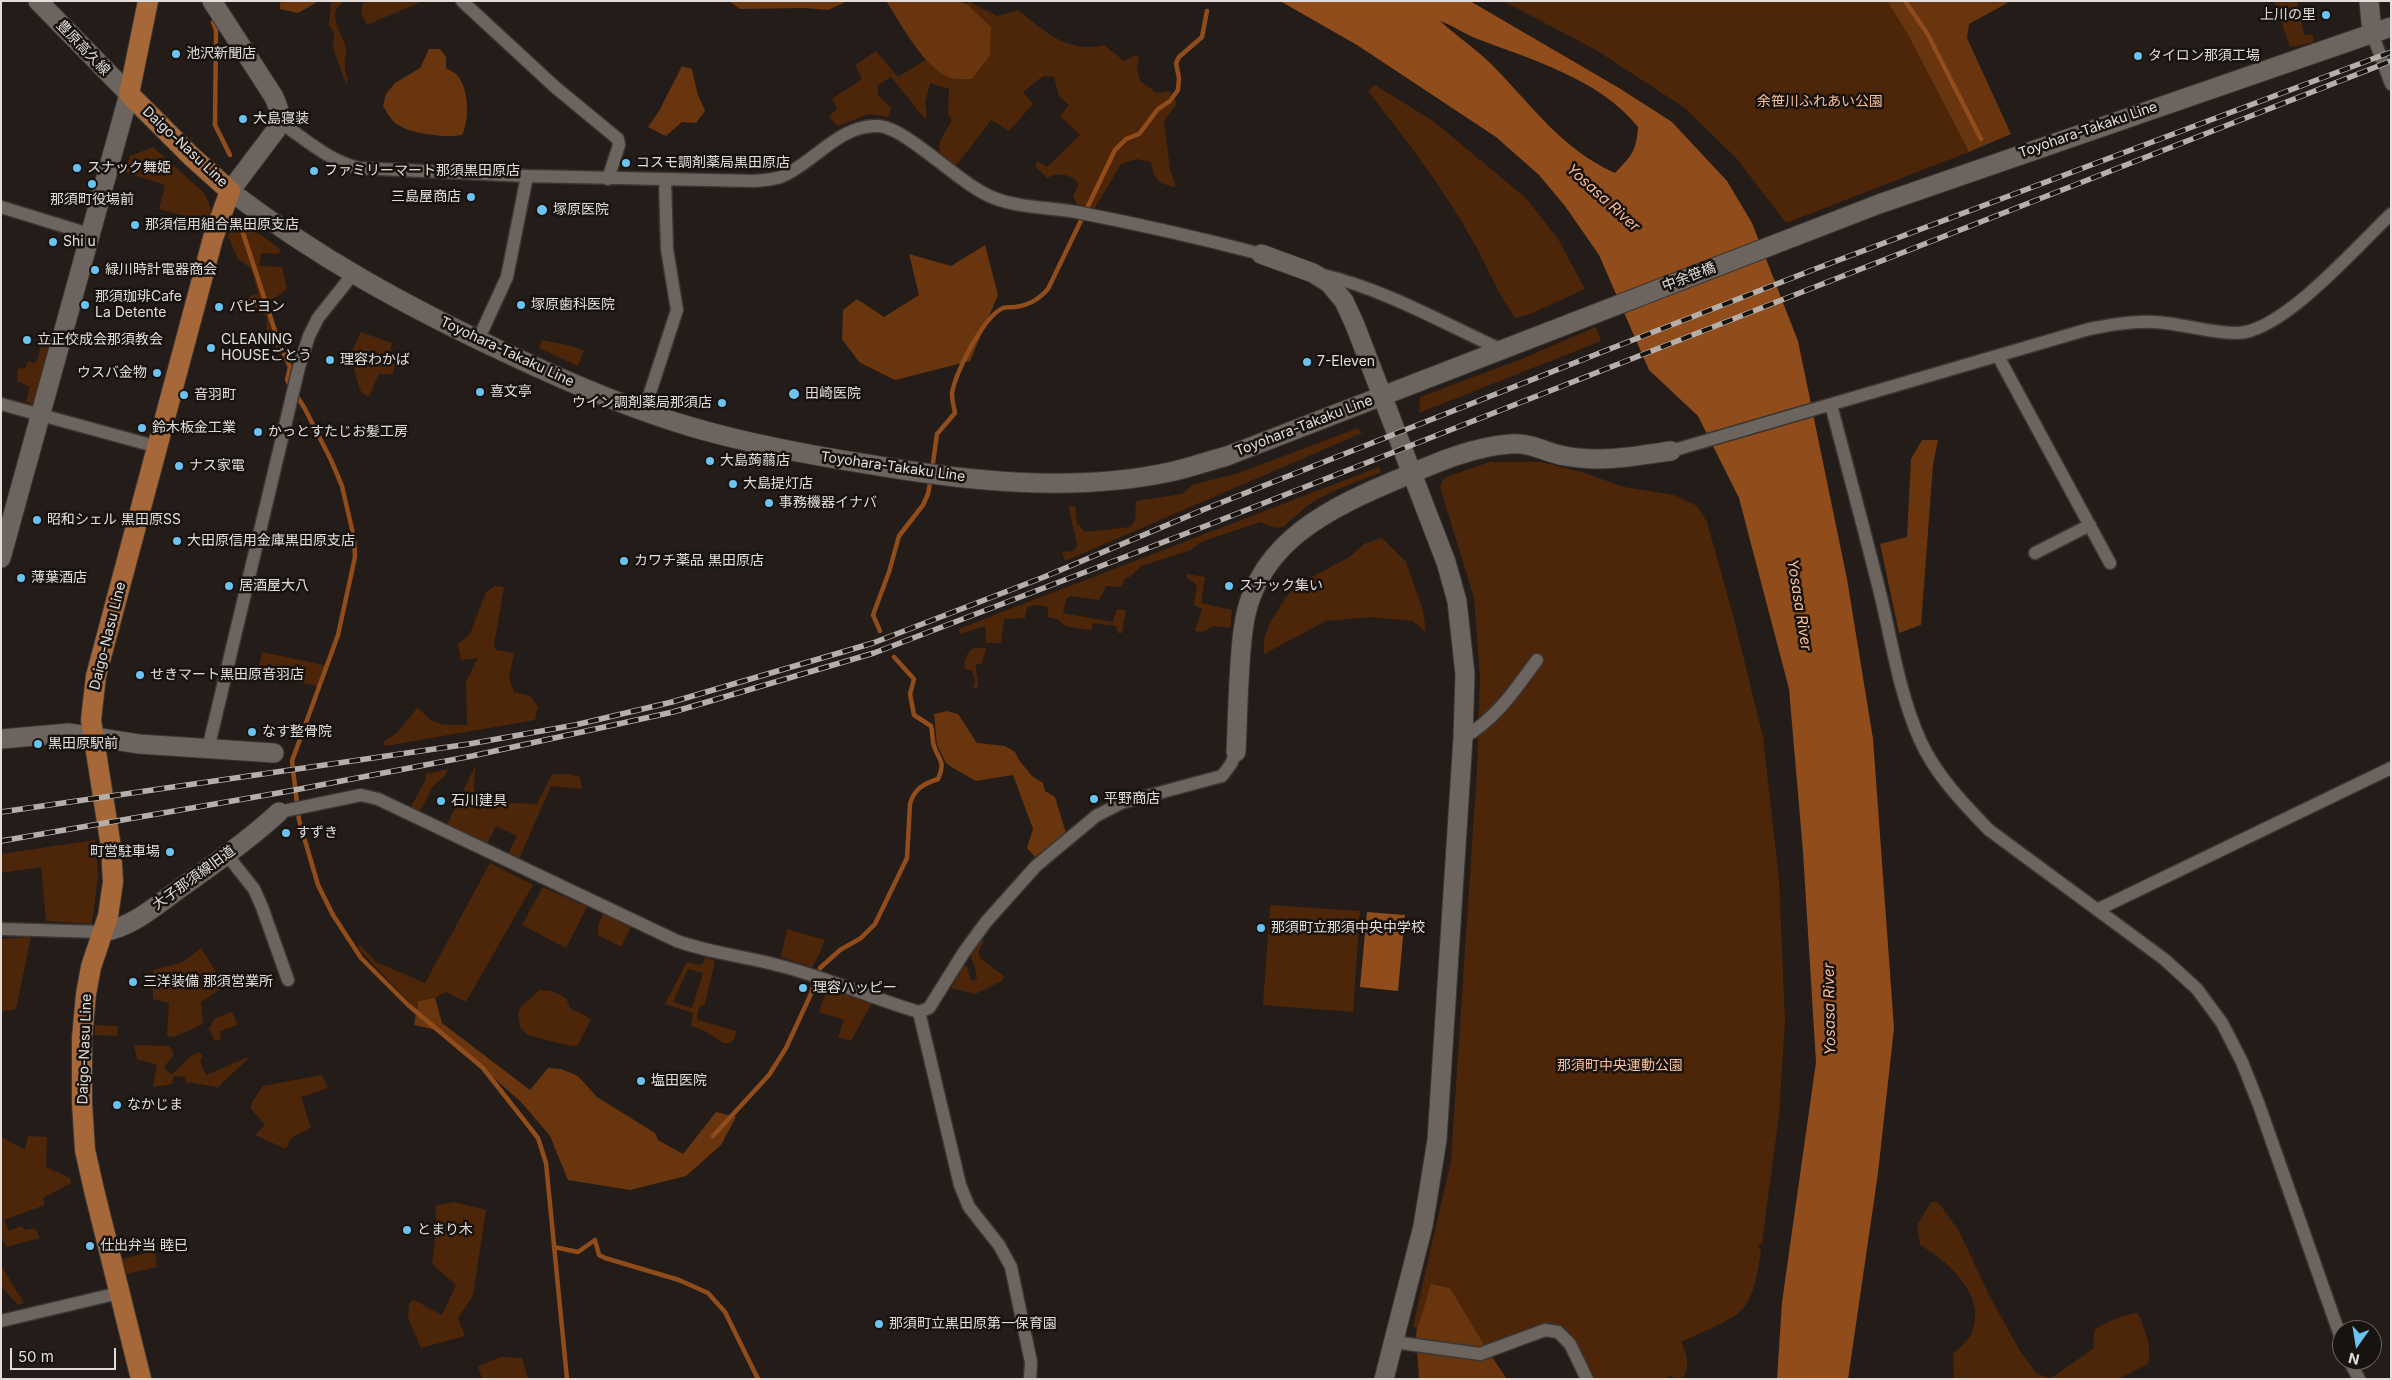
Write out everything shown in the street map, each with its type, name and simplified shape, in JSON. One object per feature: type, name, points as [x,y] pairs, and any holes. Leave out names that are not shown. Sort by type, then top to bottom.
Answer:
[{"type":"main road","name":"豊原高久線","points":[[38,1],[128,94]]},
{"type":"main road","points":[[1,558],[128,94],[148,1]]},
{"type":"main road","points":[[212,1],[274,97],[280,110],[280,122],[230,190]]},
{"type":"main road","points":[[2369,1],[2372,33]]},
{"type":"main road","name":"Toyohara-Takaku Line","points":[[1788,240],[1966,172],[2391,27]]},
{"type":"main road","name":"Daigo-Nasu Line","points":[[128,94],[191,156],[230,190],[213,238],[96,676],[91,720],[113,865],[111,899],[103,932],[91,967],[86,994],[82,1038],[82,1103],[85,1150],[141,1379]]},
{"type":"main road","name":"Toyohara-Takaku Line","points":[[230,190],[282,230],[352,274],[478,340],[554,375],[644,411],[694,428],[802,453],[926,474],[1004,481],[1075,482],[1143,477],[1198,464],[1227,456],[1590,314]]},
{"type":"main road","name":"中余笹橋","points":[[1590,314],[1788,240]]},
{"type":"main road","points":[[1261,254],[1313,273],[1329,283],[1344,302],[1383,396],[1446,562],[1456,601],[1465,674],[1463,738],[1437,1140],[1423,1226],[1384,1379]]},
{"type":"main road","points":[[1236,752],[1243,630],[1249,604],[1258,581],[1286,542],[1313,521],[1354,498],[1413,473],[1481,448],[1513,443],[1542,448],[1564,456],[1594,459],[1671,451]]},
{"type":"main road","points":[[1,739],[69,733],[92,735],[138,744],[274,753]]},
{"type":"main road","name":"大子那須線旧道","points":[[103,932],[113,931],[136,920],[283,812]]},
{"type":"street","points":[[462,1],[555,87],[618,139],[619,146],[608,179]]},
{"type":"street","points":[[2372,33],[2391,84]]},
{"type":"street","points":[[280,122],[331,158],[344,165],[358,168],[608,179],[754,181],[771,180],[786,174],[844,135],[866,127],[881,126],[898,133],[967,183],[994,198],[1095,216],[1261,254]]},
{"type":"street","points":[[478,340],[507,277],[527,176]]},
{"type":"street","points":[[644,411],[677,310],[667,249],[665,180]]},
{"type":"street","points":[[1,207],[89,234]]},
{"type":"street","points":[[1671,451],[2089,329],[2124,323],[2154,322],[2238,333],[2260,328],[2281,317],[2303,298],[2391,214]]},
{"type":"street","points":[[1313,273],[1341,279],[1381,295],[1500,349]]},
{"type":"street","points":[[208,749],[299,367],[315,323],[352,274]]},
{"type":"street","points":[[1998,356],[2110,563]]},
{"type":"street","points":[[1,404],[158,447]]},
{"type":"street","points":[[1831,405],[1865,532],[1907,705],[1920,741],[1938,770],[1959,798],[1989,830],[2099,909],[2164,959],[2197,989],[2222,1023],[2242,1062],[2259,1104],[2335,1320]]},
{"type":"street","points":[[2035,553],[2090,526]]},
{"type":"street","points":[[1463,738],[1482,726],[1497,713],[1538,660]]},
{"type":"street","points":[[283,812],[361,795],[378,799],[677,941],[699,949],[785,967],[919,1012],[929,1008],[937,998],[964,952],[986,922],[1053,850],[1096,816],[1121,803],[1222,776],[1231,764],[1236,752]]},
{"type":"street","points":[[2099,909],[2391,768]]},
{"type":"street","points":[[227,855],[254,889],[288,980]]},
{"type":"street","points":[[1,929],[103,932]]},
{"type":"street","points":[[919,1012],[960,1185],[970,1207],[999,1245],[1011,1267],[1032,1362],[1030,1379]]},
{"type":"street","points":[[1,1320],[119,1293]]},
{"type":"street","points":[[1394,1342],[1480,1354],[1545,1330],[1558,1332],[1570,1344],[1587,1379]]},
{"type":"green space","points":[[331,1],[344,1],[338,6],[335,18],[346,48],[345,71],[348,79],[346,84],[333,48],[334,32],[329,25]]},
{"type":"green space","points":[[363,1],[423,1],[367,25],[361,13]]},
{"type":"green space","points":[[968,1],[997,16],[1018,10],[1047,33],[1068,43],[1091,47],[1104,45],[1124,61],[1135,55],[1139,57],[1137,68],[1140,81],[1157,93],[1169,91],[1177,103],[1164,121],[1170,169],[1176,187],[1161,183],[1155,177],[1151,162],[1136,159],[1121,164],[1093,211],[1078,206],[1073,197],[1079,183],[1064,175],[1055,175],[1047,178],[1035,166],[1038,161],[1047,167],[1080,135],[1060,116],[1069,105],[1059,96],[1054,77],[1043,76],[1023,92],[1033,104],[1009,131],[991,120],[955,167],[939,154],[940,141],[952,120],[948,114],[949,89],[930,83],[925,103],[927,114],[925,119],[891,77],[878,85],[878,95],[891,108],[888,117],[869,114],[838,126],[829,117],[837,108],[832,99],[862,79],[855,65],[876,51],[898,77],[927,59],[934,68],[991,27],[967,4]]},
{"type":"green space","name":"余笹川ふれあい公園","points":[[1503,1],[1887,1],[1907,33],[1969,152],[1786,223],[1737,159],[1685,108],[1596,50]]},
{"type":"green space","points":[[2274,1],[2297,1],[2304,35],[2312,34],[2314,42],[2290,47]]},
{"type":"green space","points":[[1375,85],[1433,121],[1526,198],[1558,239],[1585,289],[1530,314],[1515,318],[1451,205],[1411,147],[1368,91]]},
{"type":"green space","points":[[153,147],[204,193],[211,208],[208,222],[159,209],[165,185],[125,172],[130,156]]},
{"type":"green space","points":[[236,221],[247,225],[280,249],[279,254],[261,253],[259,266],[282,267],[287,289],[269,302],[280,339],[288,347],[286,352],[266,343],[267,316],[246,306],[250,296],[258,294],[251,268],[238,259],[228,236],[233,222]]},
{"type":"green space","points":[[1596,327],[1601,341],[1419,413],[1420,397],[1519,360]]},
{"type":"green space","points":[[361,332],[392,343],[389,361],[395,364],[393,374],[379,374],[369,396],[362,393],[350,356]]},
{"type":"green space","points":[[44,335],[51,338],[33,404],[26,402],[30,387],[17,381],[18,368],[25,369],[28,361],[35,363],[37,361]]},
{"type":"green space","points":[[542,340],[572,346],[584,351],[578,366],[539,348]]},
{"type":"green space","points":[[1358,428],[1362,433],[1065,561],[1062,552],[1073,551],[1077,546],[1069,506],[1075,506],[1077,523],[1085,532],[1130,527],[1135,521],[1136,501],[1182,494],[1194,484],[1239,473]]},
{"type":"green space","name":"那須町中央運動公園","points":[[1489,462],[1541,462],[1585,473],[1624,487],[1674,495],[1697,506],[1707,522],[1734,619],[1763,737],[1779,880],[1785,1021],[1779,1115],[1762,1243],[1758,1246],[1761,1250],[1755,1285],[1748,1301],[1737,1314],[1717,1326],[1681,1342],[1687,1361],[1685,1374],[1682,1379],[1675,1379],[1671,1375],[1664,1379],[1589,1379],[1559,1328],[1486,1348],[1421,1335],[1413,1326],[1451,1161],[1477,770],[1480,676],[1474,598],[1440,487],[1444,478]]},
{"type":"green space","points":[[1379,467],[1381,472],[1331,492],[1308,505],[1283,527],[1276,528],[1260,522],[1201,542],[1191,550],[1141,566],[1130,577],[1125,578],[1121,587],[1106,586],[1099,600],[1070,596],[1066,599],[1063,613],[1113,622],[1117,609],[1126,610],[1122,633],[1118,633],[1116,626],[1093,623],[1092,629],[1089,630],[1065,626],[1059,620],[1048,617],[1048,607],[1035,605],[1027,607],[1025,618],[1004,619],[1001,643],[986,643],[985,626],[960,634],[959,629]]},
{"type":"green space","points":[[1382,538],[1406,562],[1423,610],[1426,632],[1412,621],[1371,617],[1326,621],[1264,654],[1264,638],[1271,621],[1285,598],[1298,584],[1348,558],[1364,544]]},
{"type":"green space","points":[[1186,574],[1205,577],[1201,603],[1232,610],[1230,628],[1214,626],[1202,632],[1195,631],[1202,609],[1194,605],[1197,585],[1187,578]]},
{"type":"green space","points":[[495,586],[504,587],[494,645],[496,650],[514,653],[509,678],[514,692],[530,696],[538,707],[535,720],[385,746],[383,742],[397,733],[418,707],[423,714],[439,724],[467,725],[466,681],[478,658],[461,660],[458,644],[470,634],[486,592]]},
{"type":"green space","points":[[974,648],[986,648],[982,663],[976,665],[978,687],[973,688],[975,680],[972,671],[964,668],[965,659]]},
{"type":"green space","points":[[262,652],[324,665],[318,686],[258,674]]},
{"type":"green space","points":[[475,766],[474,790],[491,802],[537,804],[552,774],[569,774],[580,777],[582,789],[551,786],[519,859],[508,854],[517,836],[496,826],[487,844],[447,825]]},
{"type":"green space","points":[[448,769],[444,777],[433,786],[420,811],[411,807],[426,779],[425,774]]},
{"type":"green space","points":[[95,840],[98,875],[92,924],[46,921],[41,867],[1,873],[1,854]]},
{"type":"green space","points":[[490,863],[533,885],[466,1002],[446,992],[435,998],[418,1001],[416,1010],[358,948],[360,945],[376,962],[425,983]]},
{"type":"green space","points":[[543,887],[587,907],[566,948],[522,925]]},
{"type":"green space","points":[[1270,905],[1360,911],[1353,1012],[1263,1005]]},
{"type":"green space","points":[[603,913],[631,927],[621,947],[598,935],[598,926]]},
{"type":"green space","points":[[787,929],[825,940],[812,967],[781,957]]},
{"type":"green space","points":[[31,937],[16,1009],[1,1012],[1,939]]},
{"type":"green space","points":[[979,940],[984,941],[978,952],[981,959],[1005,977],[1002,981],[975,994],[951,988],[963,967],[967,966],[971,981],[977,980],[975,967],[970,955]]},
{"type":"green space","points":[[201,948],[225,986],[201,1002],[203,1024],[174,1037],[167,1036],[169,1003],[153,999],[153,970],[183,962]]},
{"type":"green space","points":[[705,957],[715,961],[705,1004],[699,1007],[698,1020],[736,1031],[735,1038],[730,1043],[723,1043],[705,1031],[691,1026],[693,1013],[665,1004],[687,962],[699,965],[703,963]],"holes":[[[688,969],[703,973],[692,1008],[673,1002]]]},
{"type":"green space","points":[[828,987],[872,1003],[851,1041],[838,1037],[844,1020],[819,1012]]},
{"type":"green space","points":[[540,990],[552,991],[566,998],[570,1008],[591,1019],[578,1045],[571,1046],[542,1039],[526,1034],[520,1027],[518,1014],[521,1006]]},
{"type":"green space","points":[[232,1012],[238,1025],[220,1031],[221,1039],[215,1041],[209,1029],[215,1018]]},
{"type":"green space","points":[[95,1025],[118,1026],[117,1036],[95,1035]]},
{"type":"green space","points":[[134,1045],[169,1046],[174,1054],[164,1067],[171,1075],[191,1056],[199,1052],[203,1057],[200,1061],[206,1075],[251,1056],[218,1087],[186,1082],[186,1077],[174,1076],[172,1084],[153,1087],[157,1065],[137,1059]]},
{"type":"green space","points":[[322,1075],[328,1088],[301,1097],[311,1128],[291,1138],[286,1149],[255,1135],[265,1125],[251,1109],[252,1102],[263,1086]]},
{"type":"green space","points":[[28,1136],[47,1137],[46,1167],[70,1178],[71,1183],[43,1198],[45,1205],[4,1220],[9,1231],[22,1226],[24,1230],[35,1228],[40,1238],[6,1247],[1,1236],[1,1137],[25,1150]]},
{"type":"green space","points":[[454,1202],[486,1210],[473,1295],[458,1318],[465,1336],[421,1348],[408,1318],[409,1303],[414,1300],[442,1315],[456,1285],[432,1264],[437,1225],[435,1206]]},
{"type":"green space","points":[[1931,1202],[1938,1202],[1959,1231],[1990,1297],[2020,1351],[2037,1374],[2051,1378],[2093,1349],[2094,1332],[2097,1329],[2114,1319],[2134,1313],[2138,1313],[2147,1338],[2148,1364],[2118,1379],[1954,1379],[1953,1354],[1966,1342],[1971,1334],[1975,1320],[1975,1307],[1963,1282],[1953,1270],[1920,1245],[1917,1225]]},
{"type":"green space","points":[[155,1251],[157,1267],[126,1274],[122,1259]]},
{"type":"green space","points":[[1,1268],[24,1303],[18,1305],[1,1286]]},
{"type":"green space","points":[[501,1357],[522,1358],[528,1379],[482,1379],[478,1366]]},
{"type":"shaded area","points":[[284,1],[319,1],[298,13],[280,9],[280,3]]},
{"type":"shaded area","points":[[729,1],[848,1],[828,10],[805,8],[740,9]]},
{"type":"shaded area","points":[[886,1],[957,1],[967,4],[991,27],[990,55],[972,79],[948,77],[939,72],[921,54]]},
{"type":"shaded area","points":[[1887,1],[2011,1],[1969,24],[1967,38],[2011,134],[1969,152],[1907,33]]},
{"type":"shaded area","points":[[429,49],[440,49],[446,57],[446,68],[456,74],[464,87],[467,113],[465,129],[462,135],[446,136],[408,130],[394,122],[383,106],[386,94],[395,83],[420,68]]},
{"type":"shaded area","points":[[682,66],[692,69],[697,92],[705,111],[696,123],[682,122],[666,136],[648,127],[659,111]]},
{"type":"shaded area","points":[[985,245],[998,295],[970,361],[895,380],[859,362],[842,339],[843,310],[857,299],[884,317],[919,295],[909,254],[951,266]]},
{"type":"shaded area","points":[[1922,440],[1938,440],[1933,465],[1921,625],[1899,633],[1880,544],[1907,537],[1911,459]]},
{"type":"shaded area","points":[[947,711],[958,714],[977,743],[1005,746],[1015,752],[1032,776],[1043,783],[1045,791],[1055,797],[1066,833],[1035,857],[1027,848],[1033,829],[1013,775],[976,781],[946,763],[937,745],[934,714]]},
{"type":"shaded area","points":[[435,998],[442,1023],[530,1090],[548,1068],[561,1069],[578,1076],[597,1097],[655,1133],[658,1140],[683,1154],[716,1112],[736,1117],[721,1145],[686,1176],[630,1190],[568,1180],[550,1136],[521,1102],[441,1031],[414,1025],[418,1001]]},
{"type":"shaded area","points":[[1431,1284],[1450,1288],[1507,1379],[1419,1379],[1416,1334]]},
{"type":"water","name":"Yosasa River","points":[[1280,1],[1470,1],[1619,88],[1672,122],[1727,181],[1752,223],[1798,341],[1847,579],[1873,739],[1894,1028],[1878,1173],[1848,1379],[1777,1379],[1782,1302],[1816,1062],[1803,852],[1789,689],[1739,498],[1698,416],[1649,370],[1599,255],[1565,206],[1539,175],[1496,137],[1357,45]],"holes":[[[1440,21],[1475,38],[1563,72],[1604,96],[1622,110],[1638,127],[1632,153],[1615,173],[1579,152],[1550,127],[1489,62]]]},
{"type":"water","points":[[1367,912],[1405,915],[1398,991],[1360,987]]},
{"type":"waterway","points":[[1905,1],[1927,33],[1981,139]]},
{"type":"waterway","points":[[932,470],[937,434],[955,413],[952,394],[954,385],[971,346],[995,313],[1003,308],[1029,303],[1037,299],[1048,289],[1115,150],[1126,139],[1139,134],[1158,109],[1170,101],[1178,90],[1179,78],[1176,63],[1179,57],[1202,37],[1207,11]]},
{"type":"waterway","points":[[213,22],[216,30],[215,125],[230,155]]},
{"type":"waterway","points":[[242,230],[279,343],[290,367],[287,380],[291,387]]},
{"type":"waterway","points":[[295,393],[331,460],[342,486],[354,538],[355,557],[338,635],[292,761],[299,820],[318,885],[333,915],[361,958],[408,1005],[483,1068],[538,1138],[546,1163],[567,1379]]},
{"type":"waterway","points":[[880,631],[873,615],[889,572],[899,536],[923,505],[928,494],[931,477]]},
{"type":"waterway","points":[[713,1136],[769,1075],[786,1048],[810,996],[820,968],[840,950],[861,938],[875,924],[907,858],[910,804],[914,794],[920,788],[938,779],[942,765],[934,746],[931,726],[914,715],[910,694],[914,679],[894,657]]},
{"type":"waterway","points":[[554,1247],[578,1252],[595,1240],[599,1255],[605,1258],[679,1280],[708,1293],[725,1312],[758,1379]]},
{"type":"railway","points":[[1,812],[469,744],[575,725],[672,702],[873,643],[1044,577],[1205,509],[1815,269],[2391,52]]},
{"type":"railway","points":[[1,841],[284,792],[472,756],[673,712],[874,653],[1208,525],[2391,61]]},
{"type":"place","name":"上川の里","points":[[2326,15]]},
{"type":"place","name":"池沢新聞店","points":[[176,54]]},
{"type":"place","name":"タイロン那須工場","points":[[2138,56]]},
{"type":"place","name":"大島寝装","points":[[243,119]]},
{"type":"place","name":"コスモ調剤薬局黒田原店","points":[[626,163]]},
{"type":"place","name":"スナック舞姫","points":[[77,168]]},
{"type":"place","name":"ファミリーマート那須黒田原店","points":[[314,171]]},
{"type":"place","name":"那須町役場前","points":[[92,184]]},
{"type":"place","name":"三島屋商店","points":[[471,197]]},
{"type":"place","name":"塚原医院","points":[[542,210]]},
{"type":"place","name":"那須信用組合黒田原支店","points":[[135,225]]},
{"type":"place","name":"Shi u","points":[[53,242]]},
{"type":"place","name":"緑川時計電器商会","points":[[95,270]]},
{"type":"place","name":"那須珈琲Cafe La Detente","points":[[85,305]]},
{"type":"place","name":"塚原歯科医院","points":[[521,305]]},
{"type":"place","name":"パピヨン","points":[[219,307]]},
{"type":"place","name":"立正佼成会那須教会","points":[[27,340]]},
{"type":"place","name":"CLEANING HOUSEごとう","points":[[211,348]]},
{"type":"place","name":"理容わかば","points":[[330,360]]},
{"type":"place","name":"7-Eleven","points":[[1307,362]]},
{"type":"place","name":"ウスバ金物","points":[[157,373]]},
{"type":"place","name":"喜文亭","points":[[480,392]]},
{"type":"place","name":"田崎医院","points":[[794,394]]},
{"type":"place","name":"音羽町","points":[[184,395]]},
{"type":"place","name":"ウイン調剤薬局那須店","points":[[722,403]]},
{"type":"place","name":"鈴木板金工業","points":[[142,428]]},
{"type":"place","name":"かっとすたじお髪工房","points":[[258,432]]},
{"type":"place","name":"大島蒟蒻店","points":[[710,461]]},
{"type":"place","name":"ナス家電","points":[[179,466]]},
{"type":"place","name":"大島提灯店","points":[[733,484]]},
{"type":"place","name":"事務機器イナバ","points":[[769,503]]},
{"type":"place","name":"昭和シェル 黒田原SS","points":[[37,520]]},
{"type":"place","name":"大田原信用金庫黒田原支店","points":[[177,541]]},
{"type":"place","name":"カワチ薬品 黒田原店","points":[[624,561]]},
{"type":"place","name":"薄葉酒店","points":[[21,578]]},
{"type":"place","name":"居酒屋大八","points":[[229,586]]},
{"type":"place","name":"スナック集い","points":[[1229,586]]},
{"type":"place","name":"せきマート黒田原音羽店","points":[[140,675]]},
{"type":"place","name":"なす整骨院","points":[[252,732]]},
{"type":"place","name":"黒田原駅前","points":[[38,744]]},
{"type":"place","name":"平野商店","points":[[1094,799]]},
{"type":"place","name":"石川建具","points":[[441,801]]},
{"type":"place","name":"すずき","points":[[286,833]]},
{"type":"place","name":"町営駐車場","points":[[170,852]]},
{"type":"place","name":"那須町立那須中央中学校","points":[[1261,928]]},
{"type":"place","name":"三洋装備 那須営業所","points":[[133,982]]},
{"type":"place","name":"理容ハッピー","points":[[803,988]]},
{"type":"place","name":"塩田医院","points":[[641,1081]]},
{"type":"place","name":"なかじま","points":[[117,1105]]},
{"type":"place","name":"とまり木","points":[[407,1230]]},
{"type":"place","name":"仕出弁当 睦巳","points":[[90,1246]]},
{"type":"place","name":"那須町立黒田原第一保育園","points":[[879,1324]]}]
